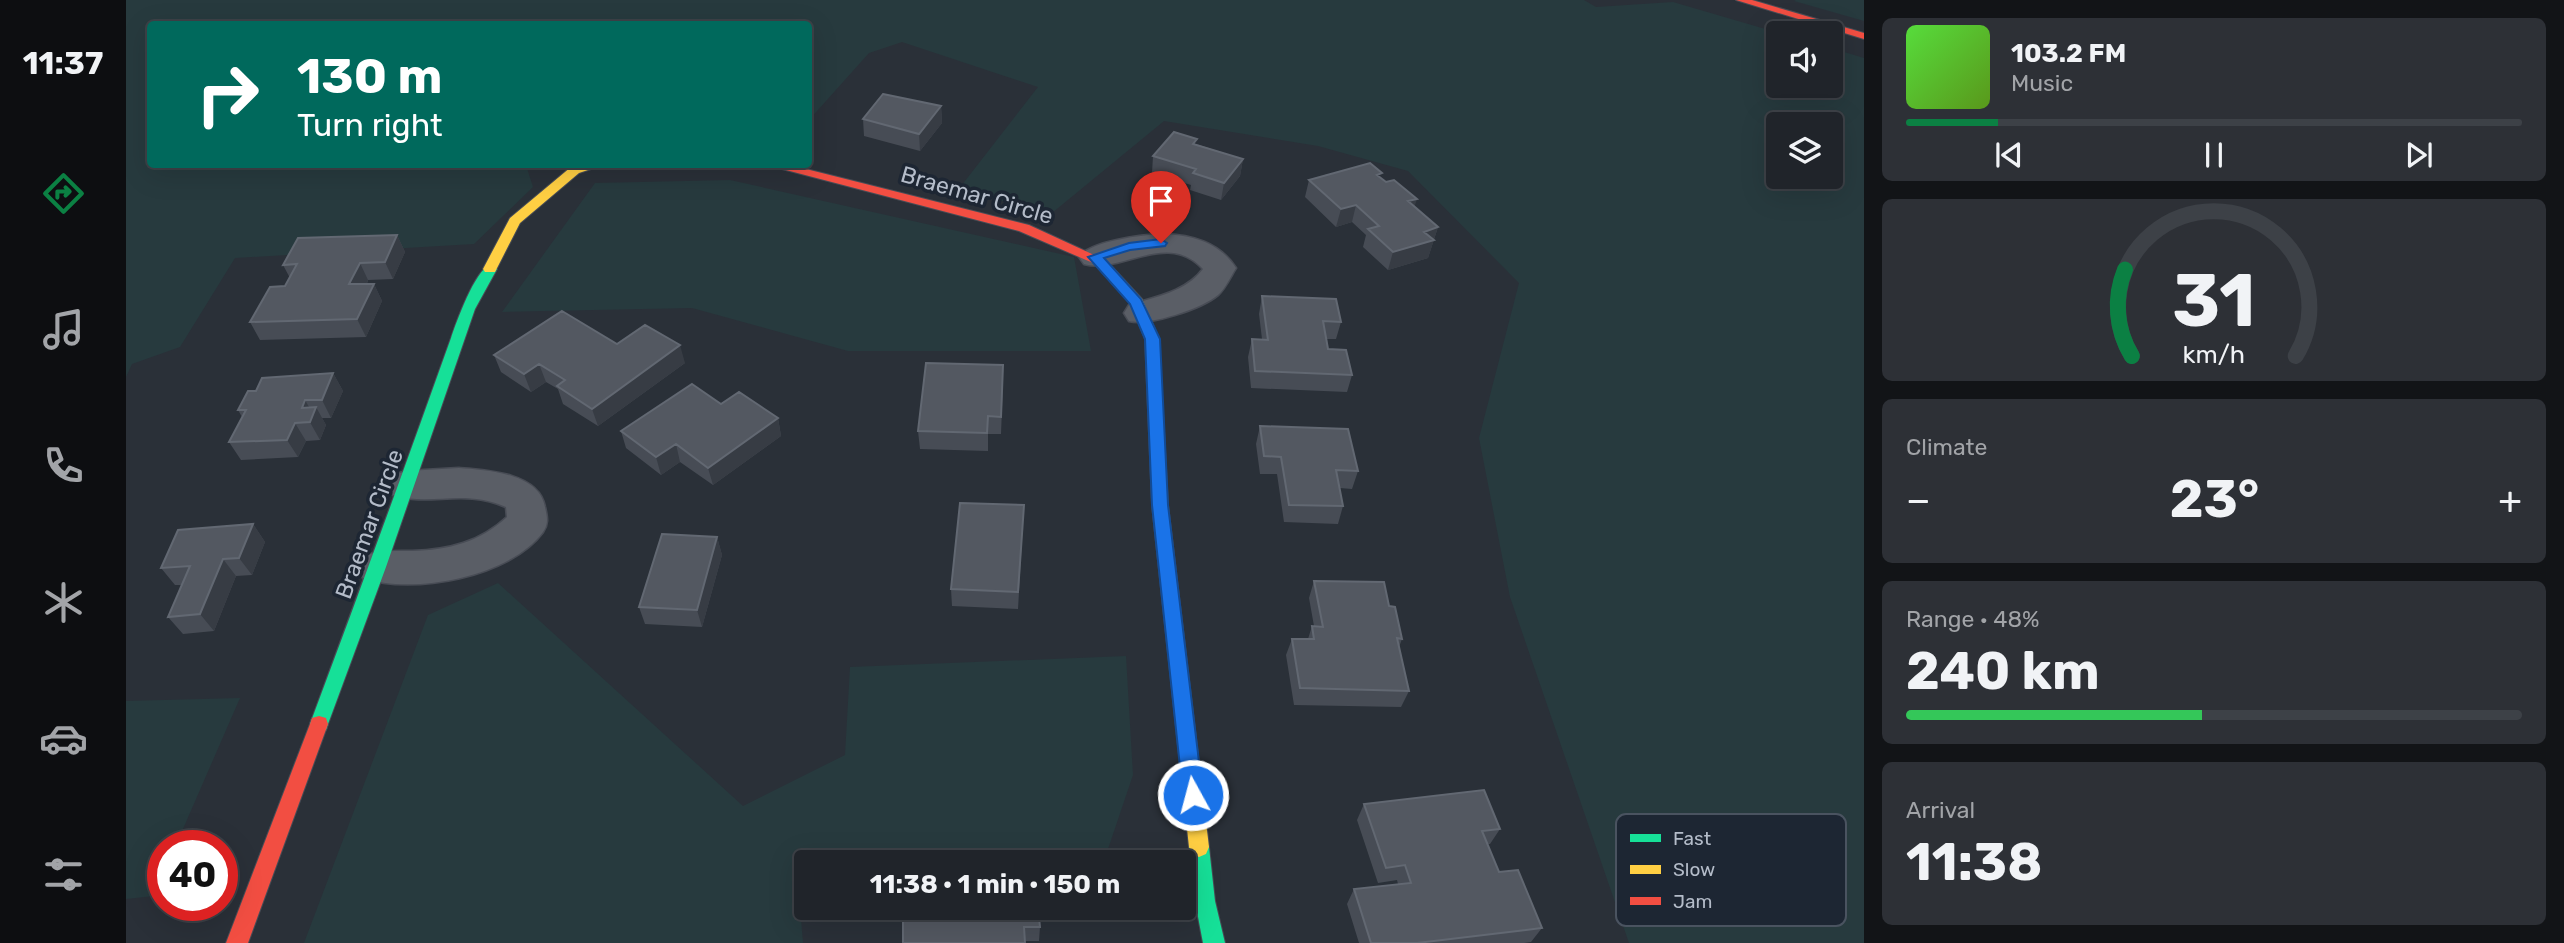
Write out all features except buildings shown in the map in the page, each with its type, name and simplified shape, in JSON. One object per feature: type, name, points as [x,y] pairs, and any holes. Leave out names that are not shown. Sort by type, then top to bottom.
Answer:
[{"type":"street","points":[[1741,0],[1864,36]]},
{"type":"street","name":"Braemar Circle","points":[[237,943],[378,568],[467,309],[515,221],[580,168]]},
{"type":"street","name":"Braemar Circle","points":[[785,168],[1024,228],[1095,257],[1136,302],[1152,339],[1160,505],[1205,901],[1214,943]]},
{"type":"street","points":[[1095,257],[1129,247],[1161,243],[1189,246],[1212,256],[1220,268],[1206,288],[1180,301],[1141,313]]},
{"type":"street","points":[[378,568],[426,568],[475,557],[511,541],[528,522],[524,499],[491,485],[459,482],[407,485]]},
{"type":"green space","points":[[126,0],[1584,0],[1596,7],[1673,2],[1766,29],[1766,98],[1843,98],[1843,52],[1864,58],[1864,943],[1629,943],[1623,926],[1846,926],[1846,814],[1616,814],[1616,905],[1510,597],[1479,438],[1519,283],[1408,171],[1318,146],[1164,121],[1052,213],[958,190],[1038,87],[902,42],[869,53],[812,117],[812,21],[147,21],[147,168],[527,168],[533,187],[474,244],[235,258],[180,347],[132,364],[126,377]]},
{"type":"green space","points":[[1864,0],[1864,21],[1794,1]]},
{"type":"green space","points":[[730,180],[1074,257],[1091,351],[848,351],[692,308],[502,312],[595,183]]},
{"type":"green space","points":[[498,583],[743,806],[845,755],[850,667],[1126,656],[1133,775],[1108,849],[794,850],[794,920],[801,920],[803,943],[304,943],[428,615]]},
{"type":"green space","points":[[240,698],[183,830],[147,830],[147,897],[126,899],[126,701]]},
{"type":"traffic: fast","points":[[319,724],[378,567],[468,309],[490,269]]},
{"type":"traffic: fast","points":[[1199,847],[1205,901],[1214,943]]},
{"type":"traffic: slow","points":[[490,269],[515,221],[575,170],[583,168]]},
{"type":"traffic: slow","points":[[1098,260],[1137,302],[1152,339],[1160,505],[1199,847]]},
{"type":"traffic: jam","points":[[1741,0],[1864,36]]},
{"type":"traffic: jam","points":[[785,168],[1024,228],[1098,260]]},
{"type":"traffic: jam","points":[[237,943],[319,724]]},
{"type":"route","points":[[1161,243],[1129,247],[1095,257],[1136,302],[1152,339],[1160,505],[1193,795]]}]
